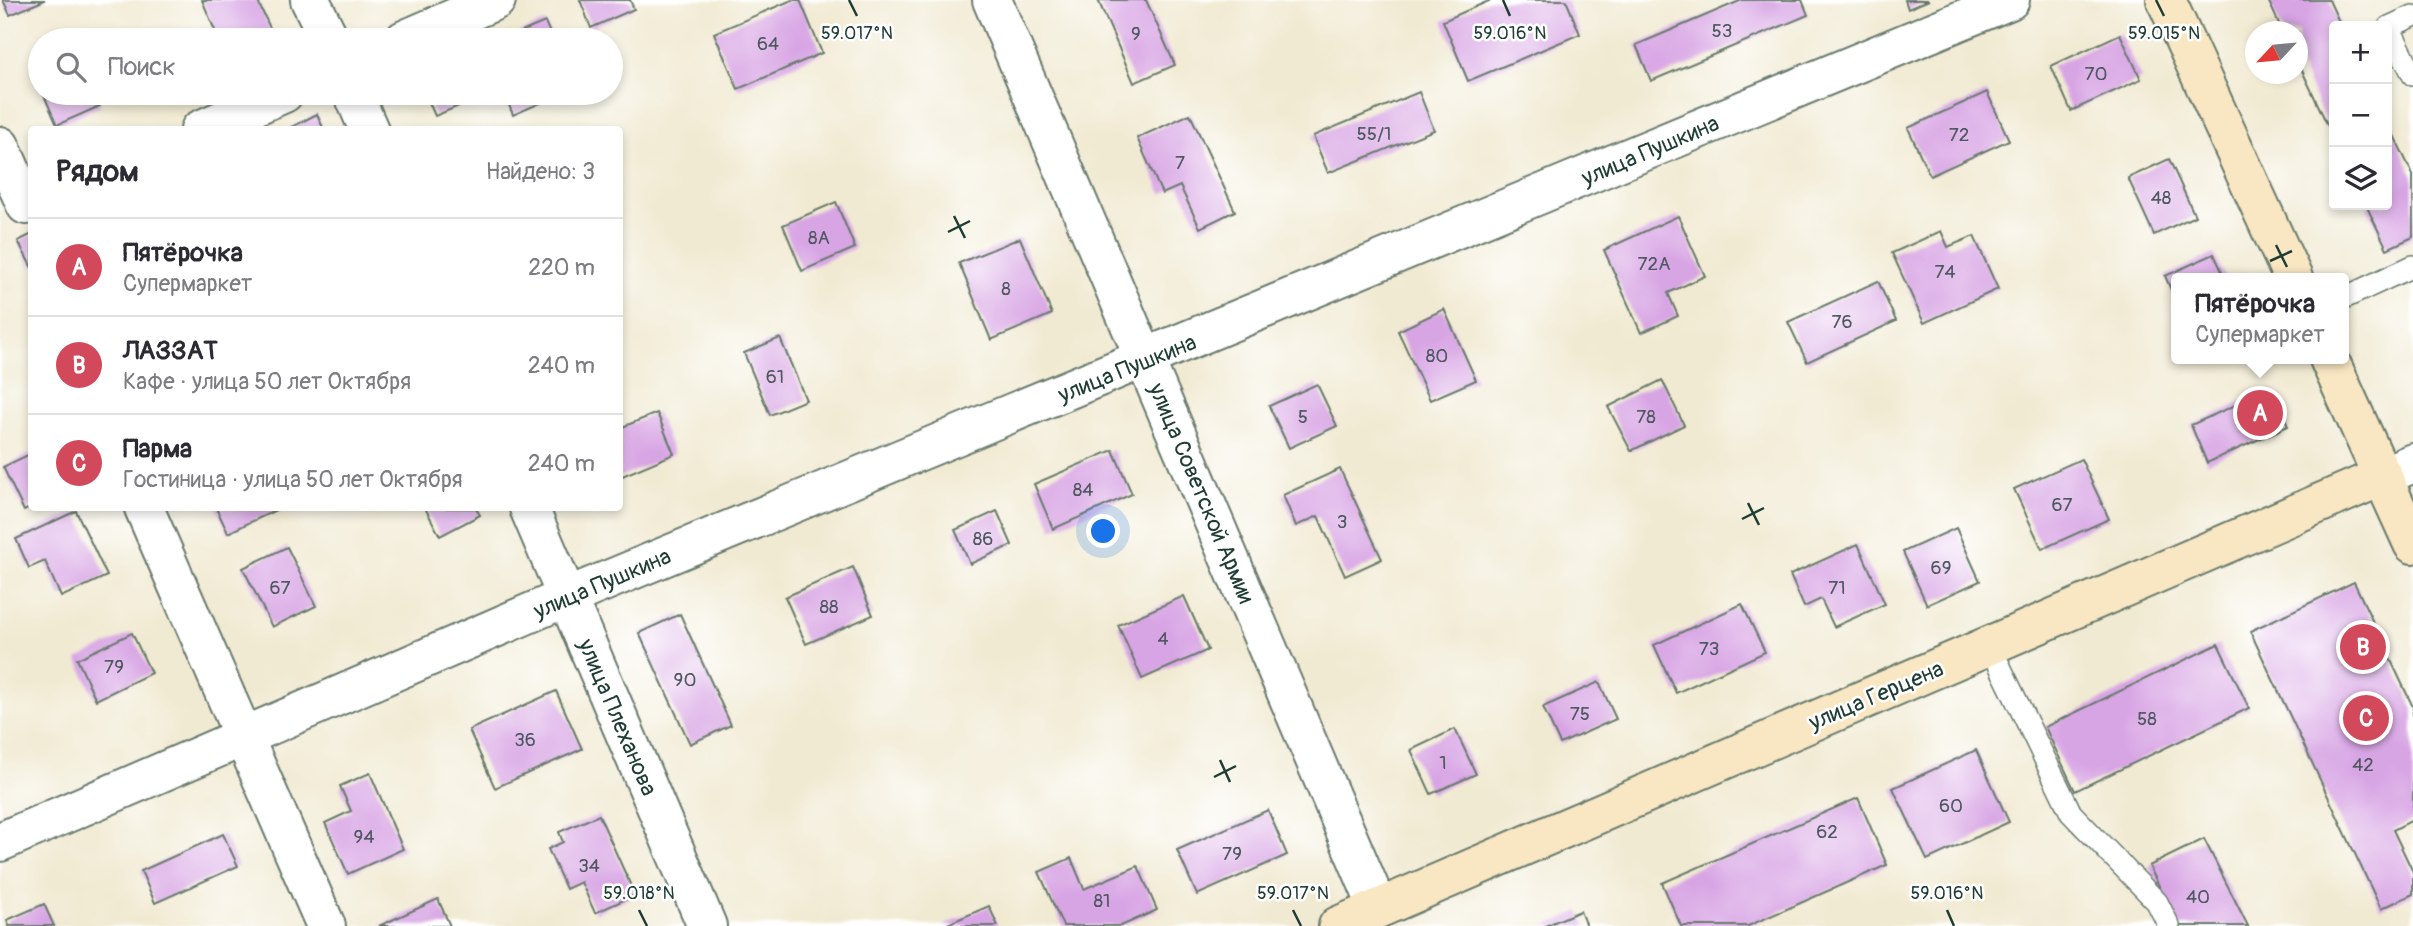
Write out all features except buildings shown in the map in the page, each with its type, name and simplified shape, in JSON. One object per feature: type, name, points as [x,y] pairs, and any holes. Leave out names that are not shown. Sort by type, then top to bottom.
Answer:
[{"type":"street","points":[[310,0],[324,28]]},
{"type":"street","points":[[432,28],[496,0]]},
{"type":"street","name":"улица Советской Армии","points":[[992,0],[1378,908]]},
{"type":"street","name":"улица Пушкина","points":[[0,842],[568,597],[1146,360],[2010,0]]},
{"type":"street","points":[[2166,0],[2290,273]]},
{"type":"street","points":[[209,126],[257,105]]},
{"type":"street","points":[[358,105],[367,126]]},
{"type":"street","points":[[0,146],[19,208]]},
{"type":"street","points":[[2332,364],[2398,469],[2413,544]]},
{"type":"street","name":"улица Герцена","points":[[1338,926],[2398,469]]},
{"type":"street","points":[[145,511],[326,926]]},
{"type":"street","name":"улица Плеханова","points":[[530,511],[707,926]]},
{"type":"lane","points":[[2413,16],[2389,27],[2413,75]]},
{"type":"lane","points":[[2349,296],[2413,266]]},
{"type":"lane","points":[[1990,646],[2071,813],[2157,902],[2169,926]]},
{"type":"place","name":"Пятёрочка","points":[[2260,413]]},
{"type":"place","name":"ЛАЗЗАТ","points":[[2363,647]]},
{"type":"place","name":"Парма","points":[[2366,718]]}]
